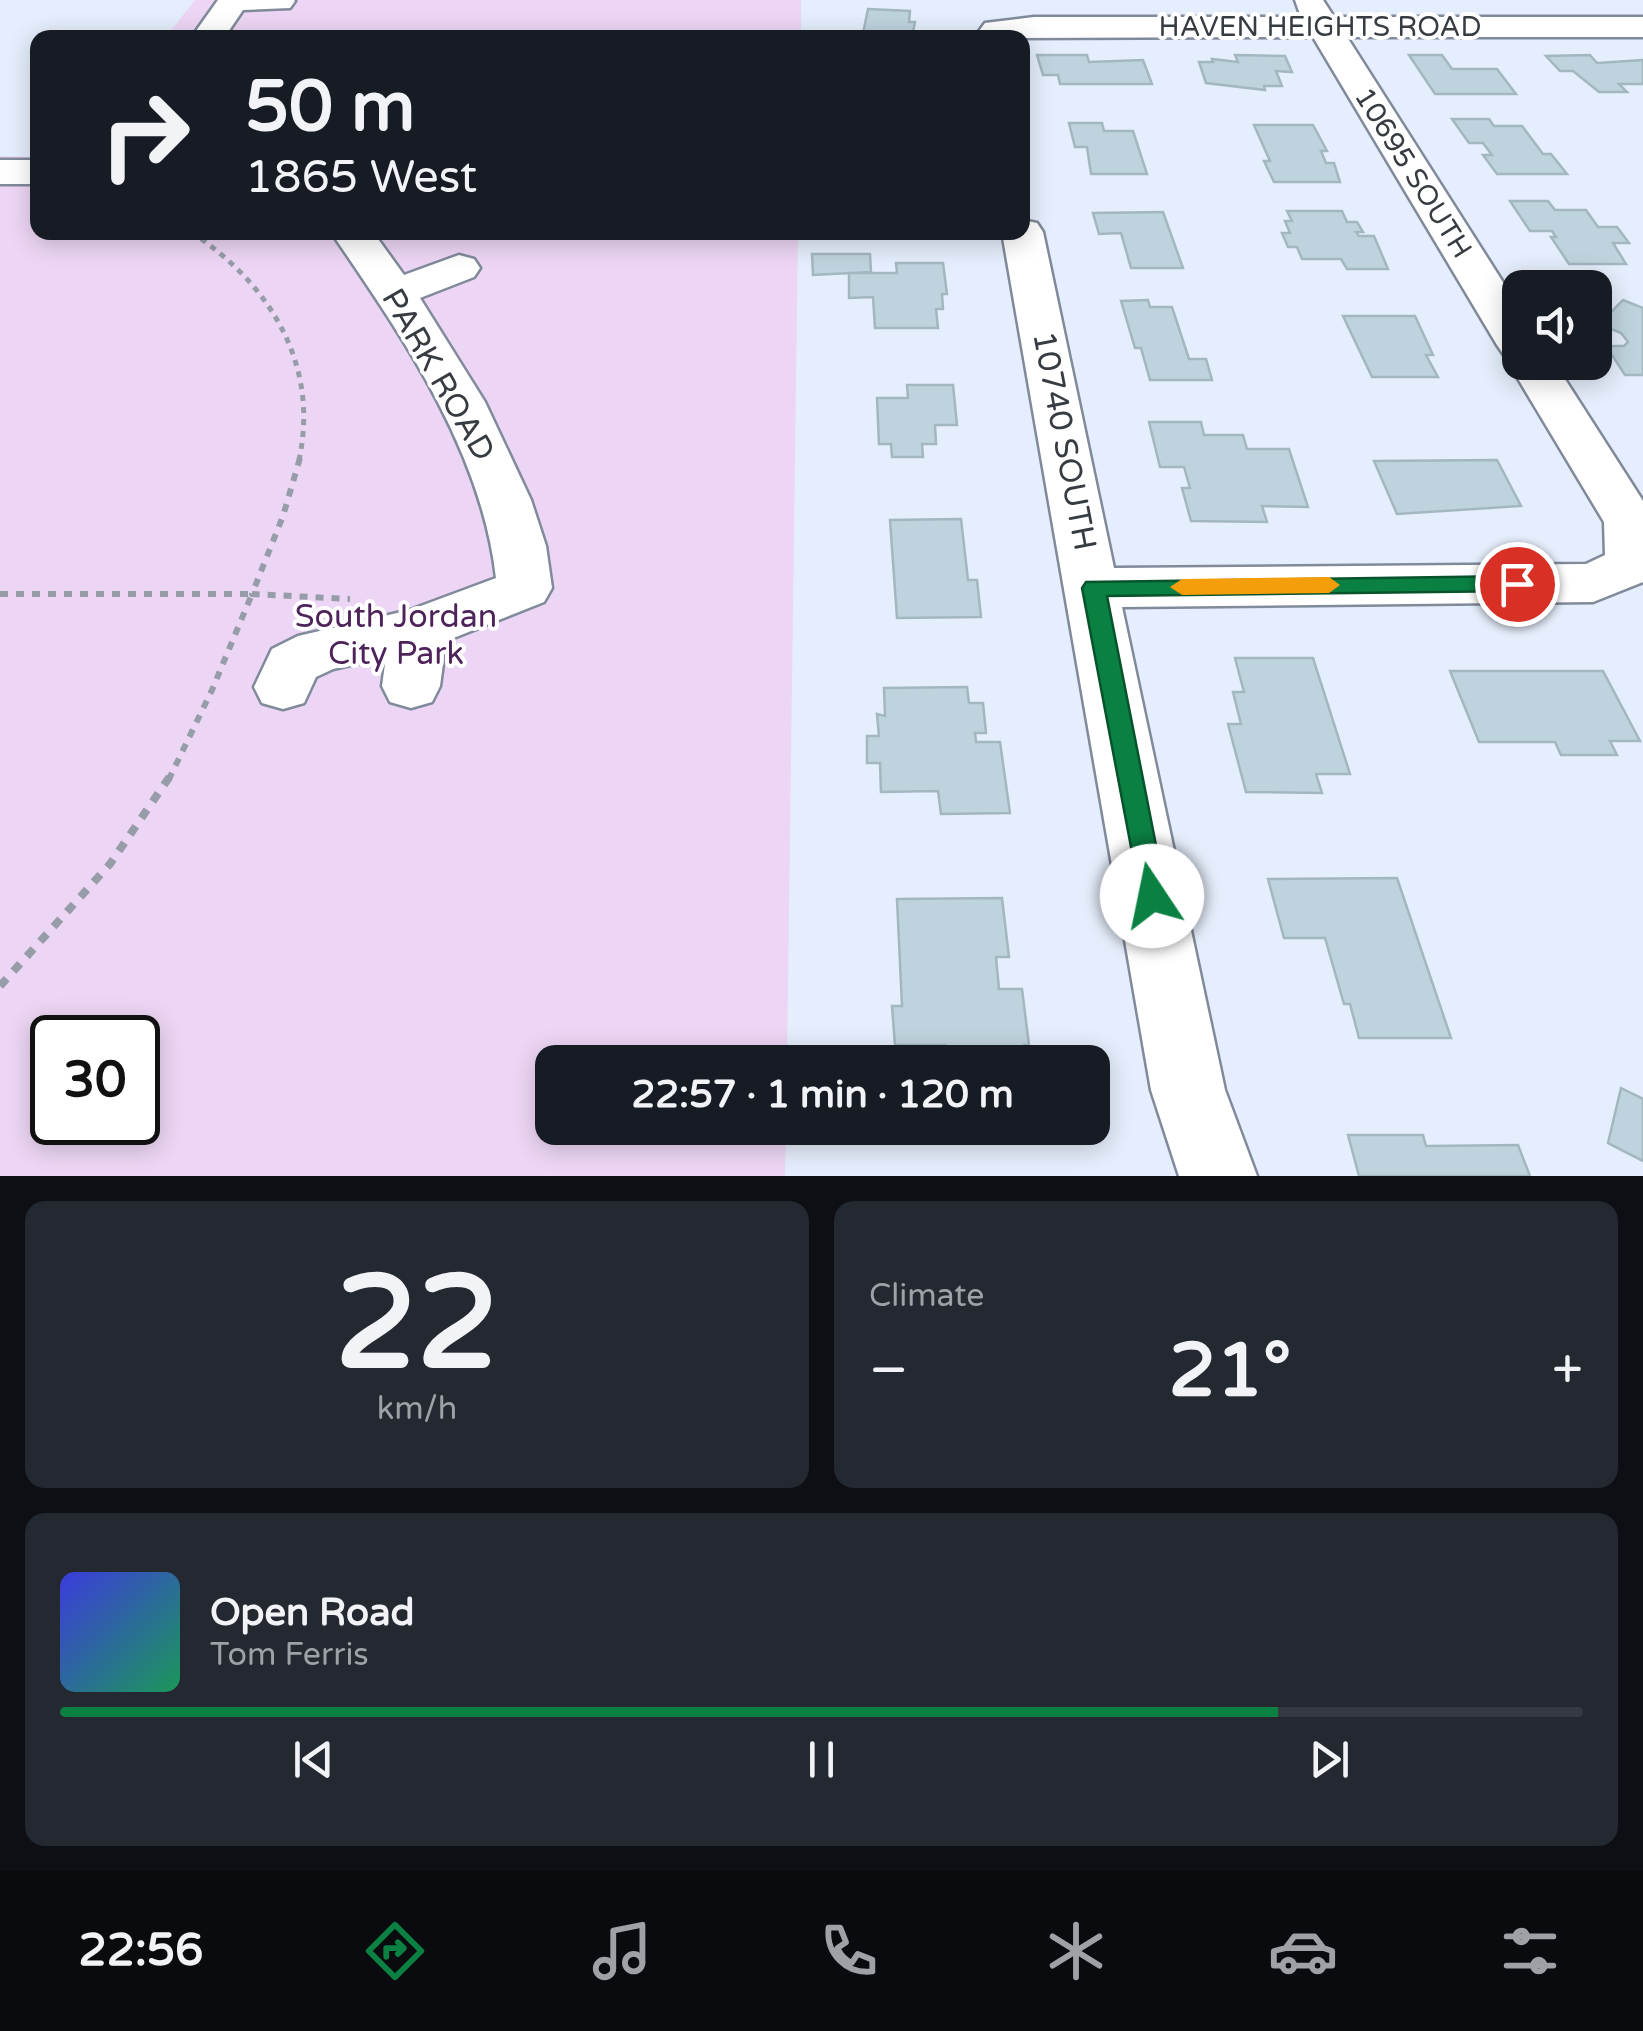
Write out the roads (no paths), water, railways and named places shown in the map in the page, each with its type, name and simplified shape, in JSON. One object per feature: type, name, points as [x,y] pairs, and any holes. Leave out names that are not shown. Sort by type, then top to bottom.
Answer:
[{"type":"street","points":[[213,30],[234,0],[279,1]]},
{"type":"street","name":"HAVEN HEIGHTS ROAD","points":[[1030,32],[1315,14],[1643,28]]},
{"type":"street","name":"10695 SOUTH","points":[[1315,14],[1502,315]]},
{"type":"street","points":[[0,172],[30,172]]},
{"type":"street","name":"PARK ROAD","points":[[356,240],[393,294],[484,448],[524,556],[525,588],[419,629]]},
{"type":"street","name":"10740 SOUTH","points":[[1024,240],[1094,588],[1188,1090],[1218,1176]]},
{"type":"street","points":[[393,294],[459,268]]},
{"type":"street","points":[[1094,588],[1593,583],[1633,564],[1630,522],[1542,380]]},
{"type":"street","points":[[284,687],[292,664],[318,651],[419,629],[411,686]]},
{"type":"park label","name":"South Jordan City Park","points":[[396,636]]}]
